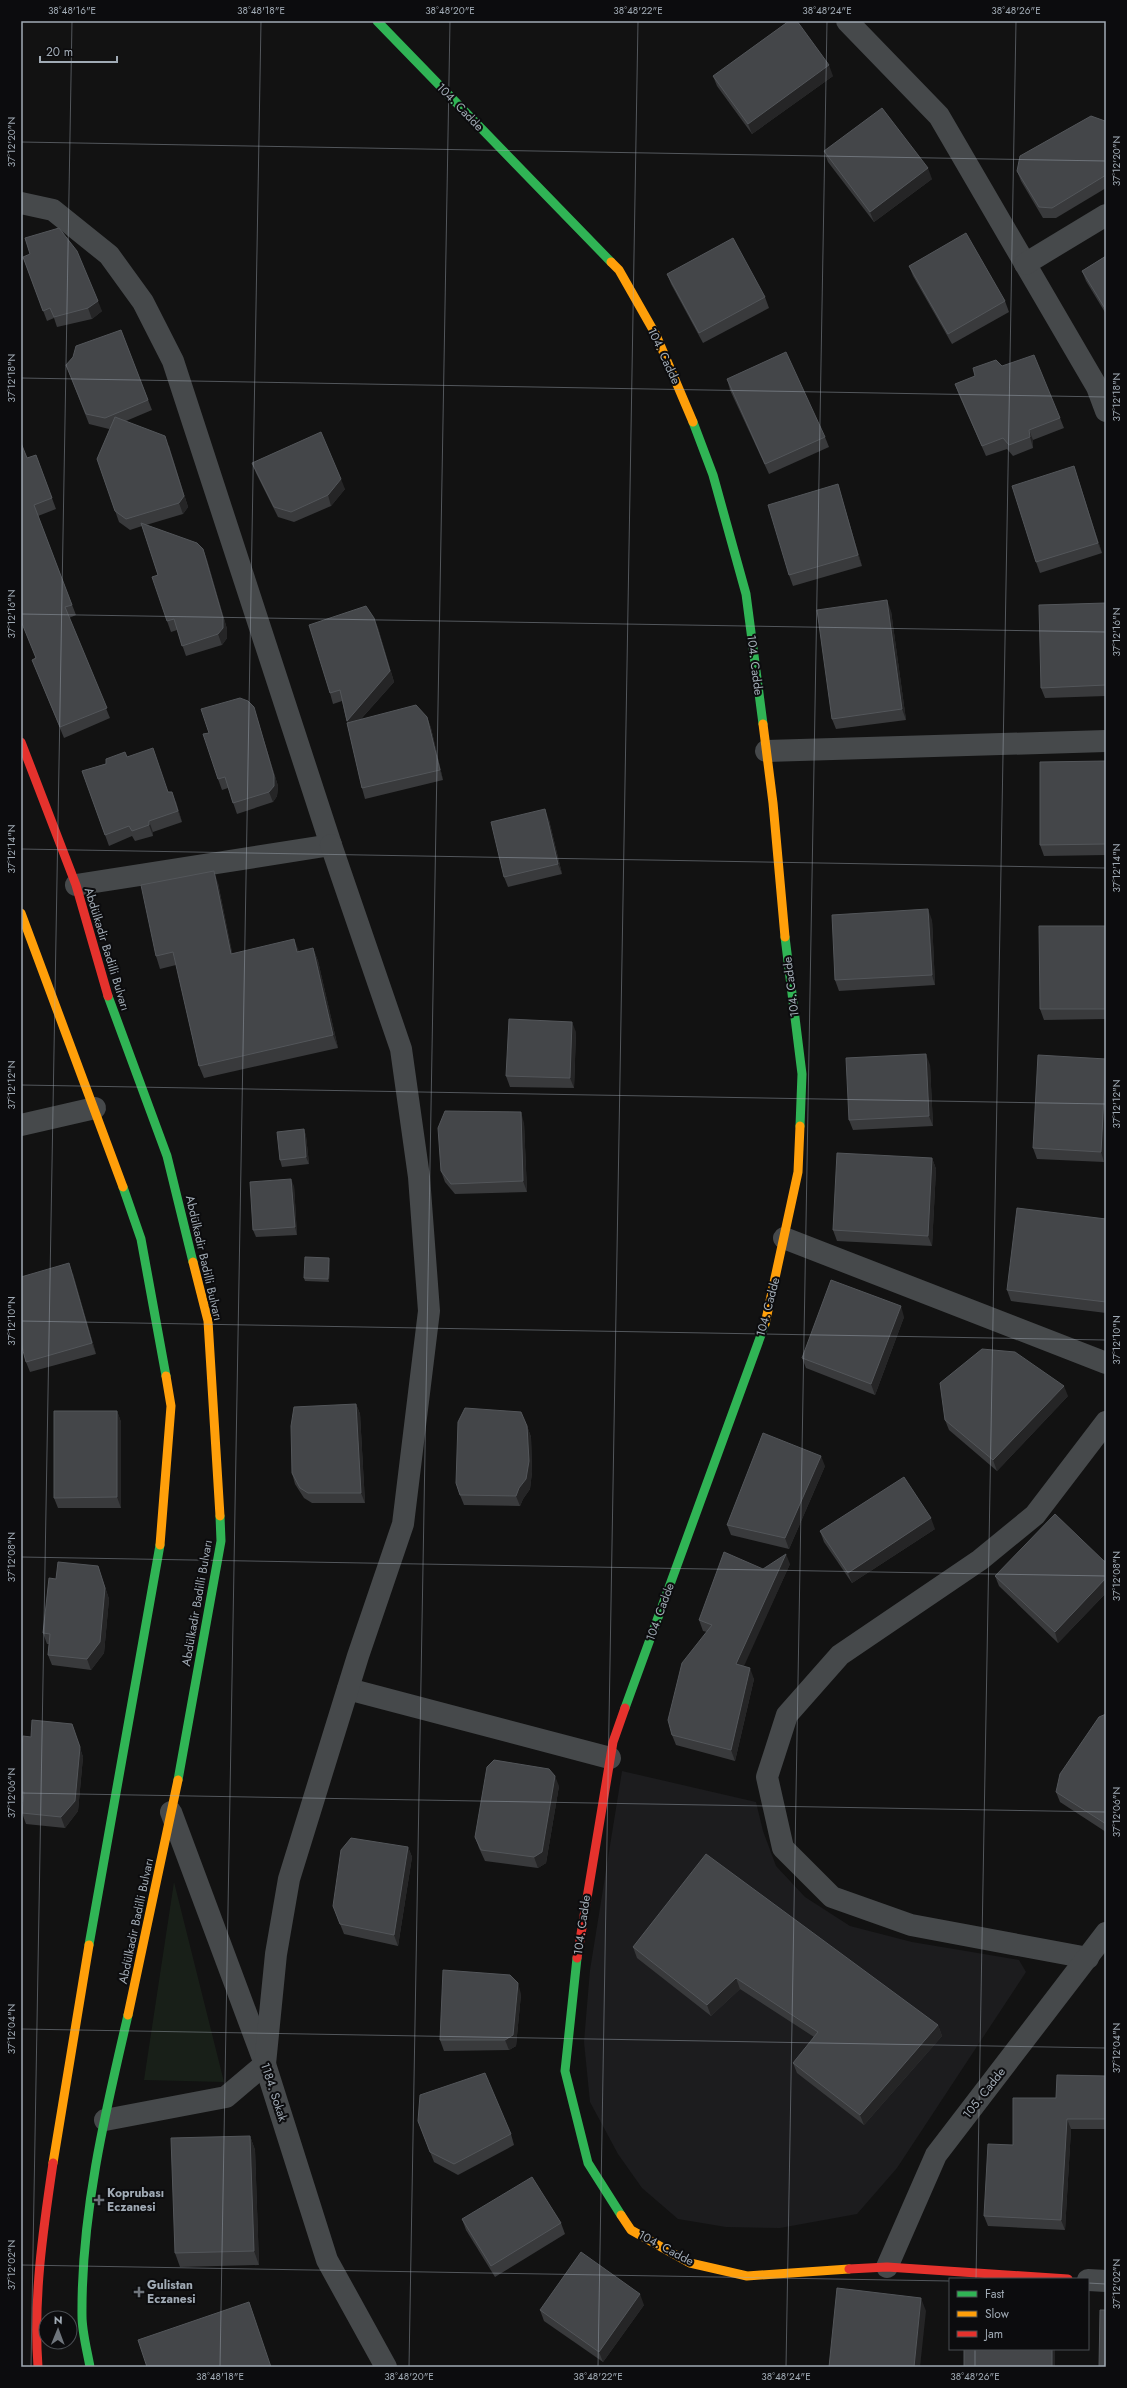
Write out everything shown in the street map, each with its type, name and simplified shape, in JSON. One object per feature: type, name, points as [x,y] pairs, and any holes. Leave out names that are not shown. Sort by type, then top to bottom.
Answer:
[{"type":"main road","name":"104. Cadde","points":[[376,21],[619,270],[656,335],[713,476],[746,594],[766,751],[802,1074],[798,1172],[768,1315],[613,1742],[580,1934],[565,2071],[588,2163],[632,2230],[690,2263],[747,2276],[886,2267],[1053,2278]]},
{"type":"main road","name":"Abdülkadir Badilli Bulvarı","points":[[21,742],[76,885],[113,1012],[167,1156],[208,1321],[221,1541],[171,1812],[105,2120],[88,2223],[82,2317],[90,2367]]},
{"type":"main road","points":[[21,913],[25,933],[95,1108],[141,1239],[171,1406],[160,1550],[96,1901],[60,2113],[45,2217],[35,2328],[38,2367]]},
{"type":"street","points":[[847,21],[939,116],[1097,387],[1106,411]]},
{"type":"street","points":[[21,203],[53,210],[109,255],[143,302],[173,361],[331,845],[401,1049],[419,1177],[429,1311],[403,1524],[348,1689],[290,1878],[276,1954],[265,2064],[226,2097],[105,2120]]},
{"type":"street","points":[[1025,264],[1106,215]]},
{"type":"street","points":[[766,751],[1106,741]]},
{"type":"street","points":[[76,885],[331,845]]},
{"type":"street","points":[[21,1125],[95,1108]]},
{"type":"street","points":[[784,1238],[1106,1363]]},
{"type":"street","points":[[1088,1958],[911,1925],[832,1897],[783,1848],[767,1777],[787,1715],[840,1656],[980,1560],[1035,1515],[1106,1422]]},
{"type":"street","points":[[348,1689],[610,1758]]},
{"type":"street","name":"1184. Sokak","points":[[171,1812],[265,2064],[327,2260],[386,2367]]},
{"type":"street","name":"105. Cadde","points":[[886,2267],[936,2155],[1106,1933]]},
{"type":"street","points":[[1089,2280],[1106,2282]]},
{"type":"shaded area","points":[[622,1771],[756,1802],[763,1831],[776,1866],[805,1897],[850,1926],[912,1942],[1019,1960],[1026,1972],[897,2168],[857,2214],[780,2228],[726,2227],[678,2219],[642,2188],[618,2154],[590,2102],[584,2042],[590,1970]]},
{"type":"shaded area","points":[[174,1882],[224,2082],[144,2080]]},
{"type":"building","points":[[789,21],[797,21],[829,65],[748,124],[713,76]]},
{"type":"building","points":[[882,108],[928,168],[870,212],[824,151]]},
{"type":"building","points":[[1091,116],[1105,121],[1106,123],[1106,175],[1052,208],[1039,207],[1017,171],[1020,156]]},
{"type":"building","points":[[59,228],[77,251],[98,301],[88,308],[54,317],[50,308],[43,311],[23,257],[30,254],[25,238]]},
{"type":"building","points":[[966,233],[1005,301],[948,334],[909,266]]},
{"type":"building","points":[[733,238],[765,297],[699,333],[667,274]]},
{"type":"building","points":[[1106,256],[1106,310],[1082,271]]},
{"type":"building","points":[[121,330],[148,400],[105,418],[86,414],[66,365],[73,357],[76,346]]},
{"type":"building","points":[[786,352],[825,437],[765,464],[727,379]]},
{"type":"building","points":[[1034,355],[1060,418],[1029,430],[1030,437],[1009,445],[1003,438],[982,446],[955,384],[975,376],[973,368],[996,360],[1002,366]]},
{"type":"building","points":[[115,417],[165,436],[184,496],[179,503],[126,519],[115,511],[97,459]]},
{"type":"building","points":[[321,432],[341,479],[328,495],[291,512],[274,507],[252,463]]},
{"type":"building","points":[[21,443],[27,458],[36,455],[52,498],[34,505],[72,605],[65,607],[107,708],[60,727],[32,660],[36,658],[21,621]]},
{"type":"building","points":[[1074,466],[1098,543],[1036,562],[1012,486]]},
{"type":"building","points":[[838,484],[858,555],[789,575],[768,505]]},
{"type":"building","points":[[141,523],[197,543],[203,549],[223,618],[223,628],[218,634],[182,646],[174,619],[167,621],[152,577],[158,575]]},
{"type":"building","points":[[887,600],[902,709],[832,719],[817,610]]},
{"type":"building","points":[[1106,603],[1106,685],[1041,688],[1039,605]]},
{"type":"building","points":[[366,606],[374,618],[390,671],[347,721],[340,690],[330,693],[309,625]]},
{"type":"building","points":[[240,698],[248,701],[254,707],[274,776],[274,786],[269,792],[233,803],[225,777],[218,779],[203,734],[209,733],[201,709]]},
{"type":"building","points":[[416,705],[427,717],[440,770],[362,788],[347,723]]},
{"type":"building","points":[[153,748],[168,792],[172,792],[178,811],[149,821],[149,825],[132,831],[129,826],[105,835],[82,771],[106,764],[106,759],[125,752],[127,757]]},
{"type":"building","points":[[1106,761],[1106,844],[1040,845],[1040,762]]},
{"type":"building","points":[[545,809],[558,864],[504,877],[491,822]]},
{"type":"building","points":[[214,871],[231,954],[294,939],[297,952],[313,948],[333,1035],[199,1066],[173,952],[156,956],[141,885]]},
{"type":"building","points":[[928,909],[932,975],[835,980],[832,915]]},
{"type":"building","points":[[1039,926],[1106,926],[1106,1009],[1040,1009]]},
{"type":"building","points":[[509,1019],[572,1022],[570,1078],[506,1076]]},
{"type":"building","points":[[926,1054],[929,1116],[849,1120],[846,1058]]},
{"type":"building","points":[[1038,1055],[1106,1059],[1101,1152],[1033,1148]]},
{"type":"building","points":[[445,1111],[521,1112],[523,1181],[451,1184],[441,1171],[438,1128]]},
{"type":"building","points":[[304,1129],[306,1157],[280,1160],[277,1132]]},
{"type":"building","points":[[837,1153],[932,1158],[928,1236],[833,1230]]},
{"type":"building","points":[[291,1179],[295,1227],[253,1230],[250,1182]]},
{"type":"building","points":[[1017,1208],[1106,1219],[1106,1302],[1007,1290]]},
{"type":"building","points":[[305,1257],[329,1258],[328,1279],[304,1278]]},
{"type":"building","points":[[69,1263],[92,1343],[26,1362],[21,1343],[21,1277]]},
{"type":"building","points":[[831,1280],[901,1306],[871,1384],[802,1358]]},
{"type":"building","points":[[982,1349],[1015,1352],[1064,1386],[993,1460],[945,1420],[940,1383]]},
{"type":"building","points":[[356,1404],[361,1493],[308,1493],[300,1488],[292,1473],[291,1426],[294,1407]]},
{"type":"building","points":[[465,1408],[521,1412],[527,1426],[529,1461],[526,1479],[519,1488],[516,1496],[460,1495],[456,1483],[458,1422]]},
{"type":"building","points":[[54,1411],[117,1411],[117,1497],[54,1498]]},
{"type":"building","points":[[763,1433],[821,1456],[785,1538],[727,1525]]},
{"type":"building","points":[[904,1477],[931,1518],[848,1573],[820,1531]]},
{"type":"building","points":[[1055,1514],[1106,1563],[1106,1578],[1055,1632],[995,1576]]},
{"type":"building","points":[[724,1552],[763,1569],[786,1554],[736,1664],[750,1668],[731,1750],[672,1735],[668,1720],[682,1663],[712,1625],[699,1620]]},
{"type":"building","points":[[58,1562],[98,1566],[105,1588],[100,1642],[87,1659],[48,1655],[50,1634],[43,1633],[49,1578],[56,1579]]},
{"type":"building","points":[[1106,1714],[1106,1824],[1056,1792],[1060,1774],[1099,1717]]},
{"type":"building","points":[[32,1720],[72,1724],[80,1747],[75,1801],[61,1817],[22,1813],[24,1792],[21,1792],[21,1758],[23,1736],[31,1737]]},
{"type":"building","points":[[494,1760],[549,1769],[555,1776],[542,1852],[534,1857],[481,1850],[475,1837],[487,1767]]},
{"type":"building","points":[[351,1838],[408,1847],[394,1935],[340,1924],[333,1906],[341,1850]]},
{"type":"building","points":[[706,1854],[938,2025],[860,2115],[793,2063],[818,2032],[736,1978],[707,2005],[633,1947]]},
{"type":"building","points":[[443,1970],[510,1975],[518,1983],[513,2035],[505,2040],[440,2040]]},
{"type":"building","points":[[485,2073],[511,2134],[454,2164],[430,2152],[418,2121],[420,2095]]},
{"type":"building","points":[[1057,2075],[1106,2076],[1106,2119],[1067,2119],[1061,2220],[984,2216],[988,2144],[1013,2145],[1013,2098],[1056,2098]]},
{"type":"building","points":[[250,2136],[254,2251],[175,2253],[171,2138]]},
{"type":"building","points":[[532,2177],[561,2223],[491,2266],[462,2219]]},
{"type":"building","points":[[581,2252],[640,2294],[599,2352],[540,2310]]},
{"type":"building","points":[[837,2288],[921,2298],[914,2367],[829,2367]]},
{"type":"building","points":[[249,2302],[271,2367],[147,2367],[138,2340]]},
{"type":"building","points":[[1100,2310],[1106,2310],[1106,2367],[1099,2367]]},
{"type":"building","points":[[964,2350],[1052,2350],[1052,2367],[964,2367]]},
{"type":"traffic: fast","points":[[377,21],[611,262]]},
{"type":"traffic: fast","points":[[693,422],[713,475],[746,594],[763,724]]},
{"type":"traffic: fast","points":[[785,937],[802,1074],[800,1126]]},
{"type":"traffic: fast","points":[[108,996],[167,1156],[193,1262]]},
{"type":"traffic: fast","points":[[123,1187],[141,1239],[166,1376]]},
{"type":"traffic: fast","points":[[625,1708],[765,1324]]},
{"type":"traffic: fast","points":[[178,1780],[221,1541],[220,1516]]},
{"type":"traffic: fast","points":[[89,1945],[160,1545]]},
{"type":"traffic: fast","points":[[577,1958],[565,2071],[588,2163],[621,2215]]},
{"type":"traffic: fast","points":[[90,2367],[82,2322],[83,2278],[90,2202],[103,2126],[128,2015]]},
{"type":"traffic: slow","points":[[611,262],[619,270],[656,335],[693,422]]},
{"type":"traffic: slow","points":[[763,724],[773,803],[785,937]]},
{"type":"traffic: slow","points":[[21,913],[123,1187]]},
{"type":"traffic: slow","points":[[765,1324],[798,1172],[800,1126]]},
{"type":"traffic: slow","points":[[193,1262],[208,1321],[220,1516]]},
{"type":"traffic: slow","points":[[160,1545],[171,1406],[166,1376]]},
{"type":"traffic: slow","points":[[128,2015],[178,1780]]},
{"type":"traffic: slow","points":[[53,2163],[89,1945]]},
{"type":"traffic: slow","points":[[621,2215],[631,2230],[690,2263],[747,2276],[849,2269]]},
{"type":"traffic: jam","points":[[21,742],[76,885],[108,996]]},
{"type":"traffic: jam","points":[[577,1958],[613,1742],[625,1708]]},
{"type":"traffic: jam","points":[[38,2367],[38,2290],[53,2163]]},
{"type":"traffic: jam","points":[[849,2269],[887,2267],[1053,2278]]},
{"type":"place","name":"Koprubası Eczanesi","points":[[99,2200]]},
{"type":"place","name":"Gulistan Eczanesi","points":[[139,2292]]}]
